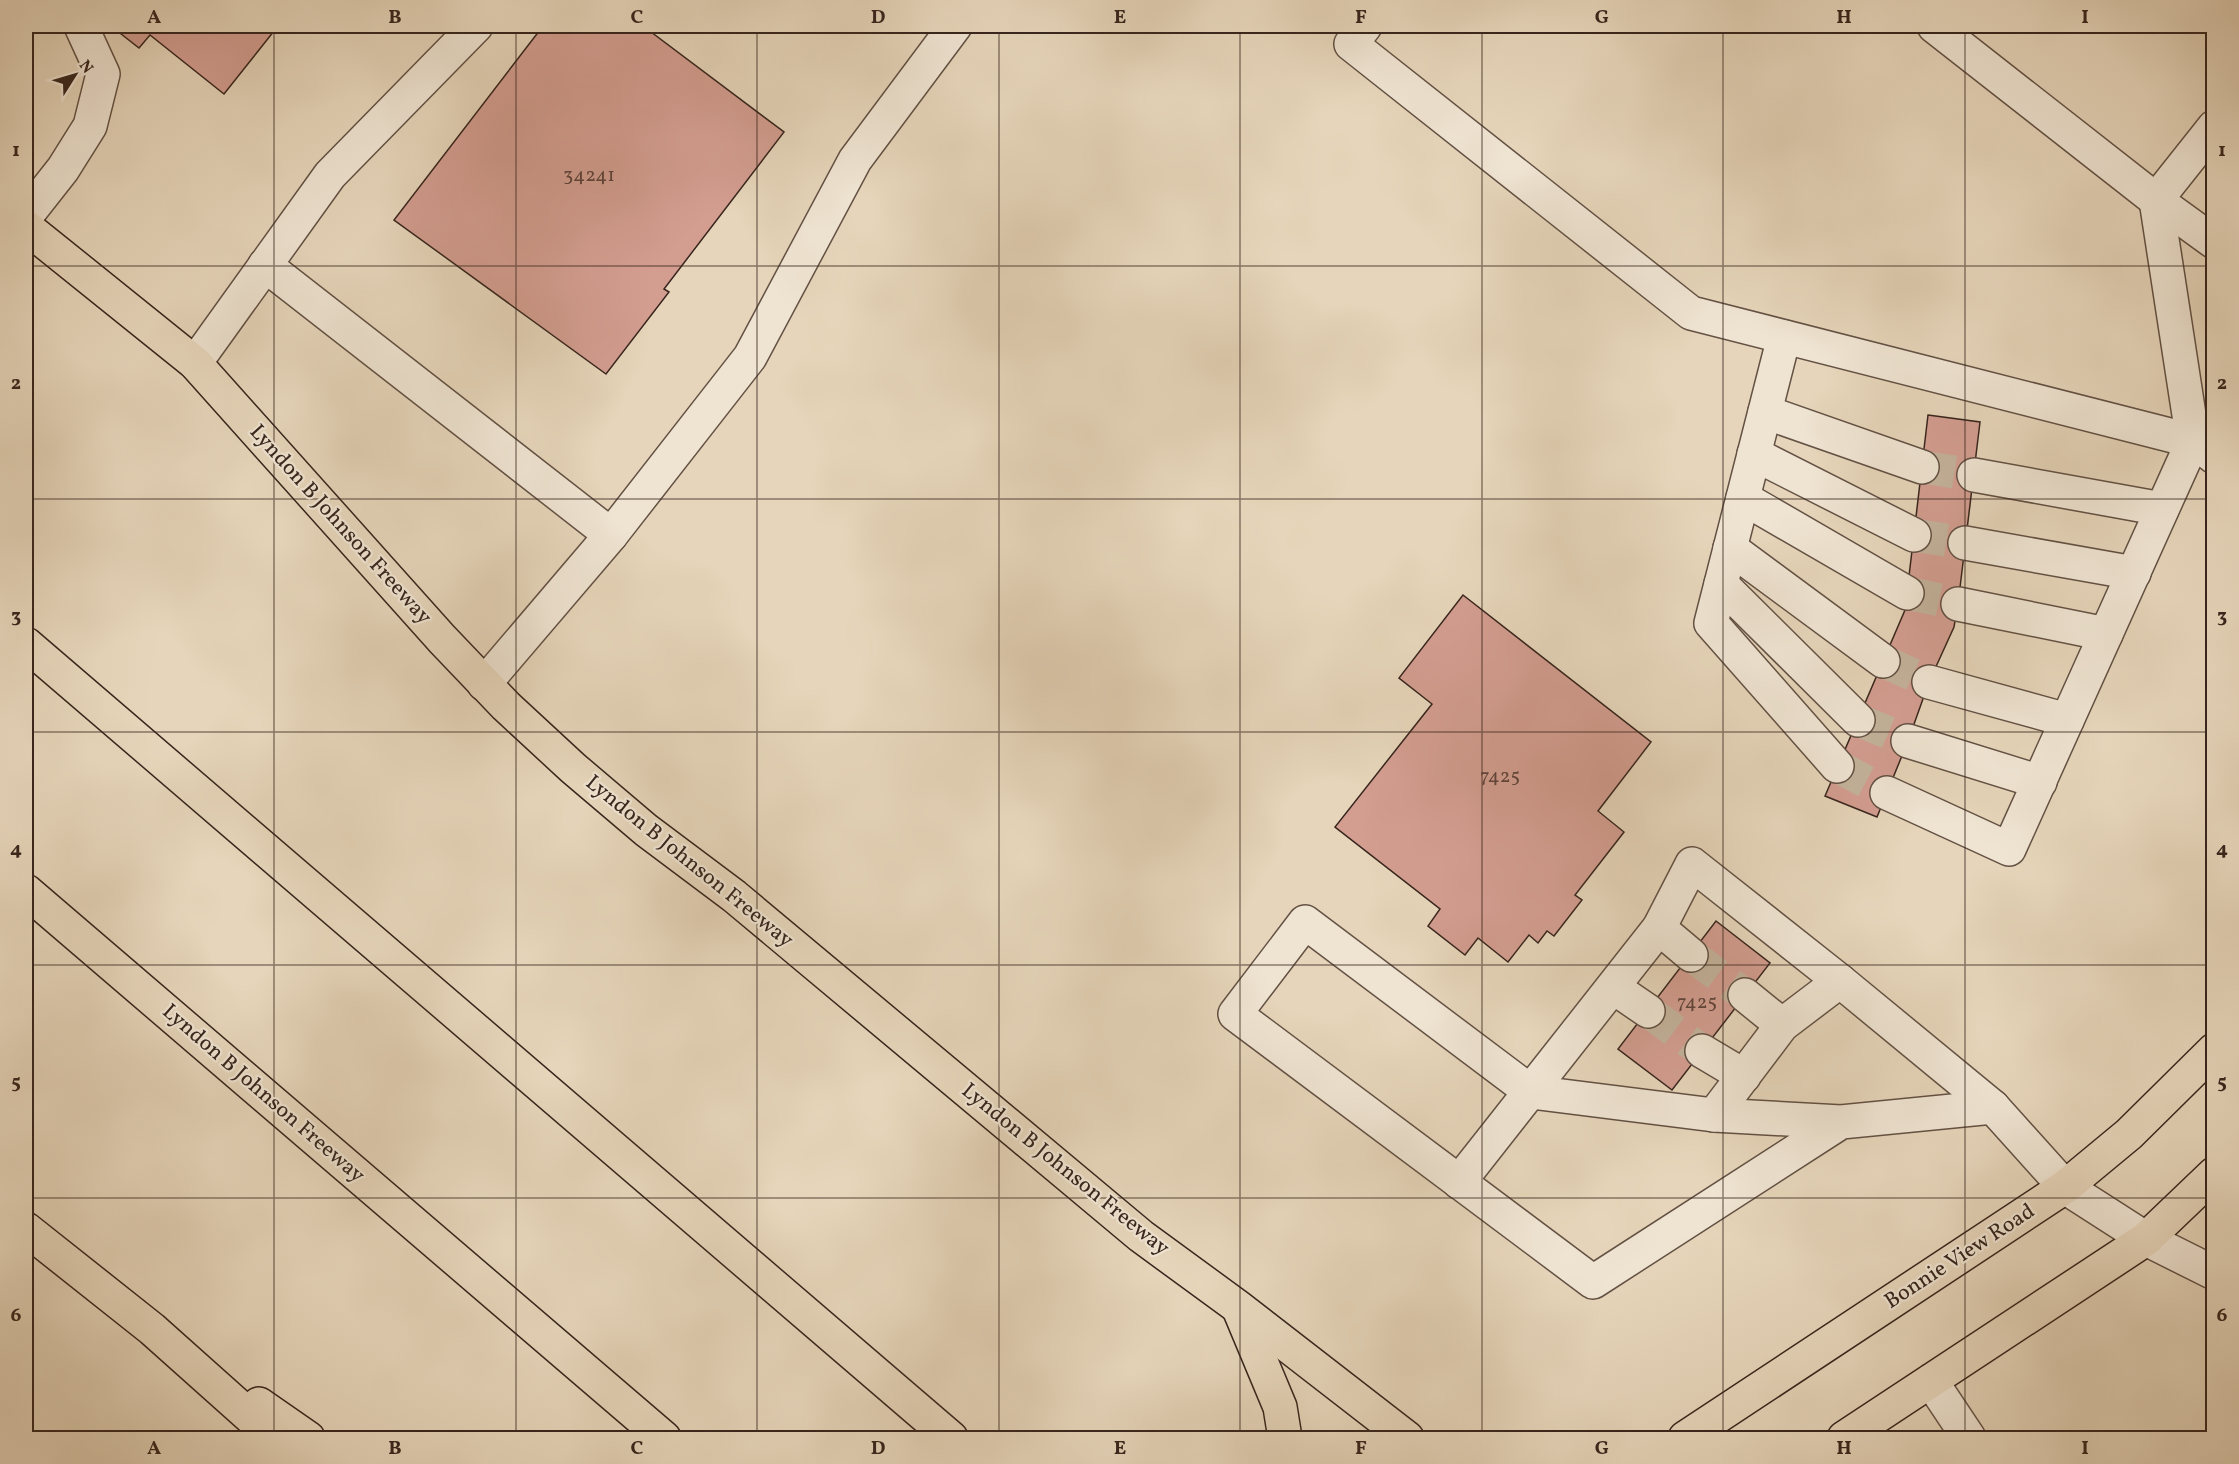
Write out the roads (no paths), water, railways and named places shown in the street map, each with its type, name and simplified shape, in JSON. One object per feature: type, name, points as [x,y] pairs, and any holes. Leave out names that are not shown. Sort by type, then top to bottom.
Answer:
[{"type":"main road","name":"Lyndon B Johnson Freeway","points":[[26,226],[195,363],[442,639],[484,684],[573,768],[646,830],[734,896],[1142,1236],[1407,1438]]},
{"type":"main road","points":[[26,644],[951,1438]]},
{"type":"main road","name":"Lyndon B Johnson Freeway","points":[[26,891],[664,1438]]},
{"type":"main road","name":"Bonnie View Road","points":[[1685,1438],[2066,1187],[2128,1134],[2214,1050]]},
{"type":"main road","points":[[1844,1438],[2146,1239],[2214,1174]]},
{"type":"main road","points":[[26,1229],[152,1329],[274,1438]]},
{"type":"main road","points":[[1238,1307],[1280,1407],[1285,1438]]},
{"type":"main road","points":[[152,1329],[308,1438]]},
{"type":"street","points":[[26,216],[63,169],[90,126],[103,74],[81,26]]},
{"type":"street","points":[[195,363],[330,175],[476,26]]},
{"type":"street","points":[[484,684],[611,535],[750,357],[855,160],[955,26]]},
{"type":"street","points":[[1365,26],[1351,44],[1691,313],[2203,449]]},
{"type":"street","points":[[1934,26],[2156,200],[2214,242]]},
{"type":"street","points":[[1887,793],[2009,849],[2162,509],[2203,449],[2156,200],[2214,127]]},
{"type":"street","points":[[266,265],[611,535]]},
{"type":"street","points":[[1784,337],[1711,623],[1837,766]]},
{"type":"street","points":[[1765,412],[1922,467]]},
{"type":"street","points":[[1754,454],[1914,535]]},
{"type":"street","points":[[1974,475],[2162,509]]},
{"type":"street","points":[[1743,498],[1907,593]]},
{"type":"street","points":[[1965,543],[2134,573]]},
{"type":"street","points":[[1730,548],[1883,661]]},
{"type":"street","points":[[1721,584],[1858,720]]},
{"type":"street","points":[[1958,604],[2106,634]]},
{"type":"street","points":[[1929,682],[2067,720]]},
{"type":"street","points":[[1908,741],[2040,782]]},
{"type":"street","points":[[1459,1182],[1659,928],[1692,864],[1994,1107],[2066,1187],[2146,1239],[2214,1273]]},
{"type":"street","points":[[1841,1122],[1593,1282],[1235,1014],[1305,922],[1531,1092],[1714,1115],[1841,1122],[1994,1107]]},
{"type":"street","points":[[1659,928],[1691,955]]},
{"type":"street","points":[[1714,1115],[1782,1025],[1840,981]]},
{"type":"street","points":[[1614,987],[1648,1011]]},
{"type":"street","points":[[1745,995],[1782,1025]]},
{"type":"street","points":[[1702,1051],[1744,1076]]},
{"type":"street","points":[[1931,1381],[1969,1438]]},
{"type":"tunnel","points":[[1922,467],[1974,475]]},
{"type":"tunnel","points":[[1914,535],[1965,543]]},
{"type":"tunnel","points":[[1907,593],[1958,604]]},
{"type":"tunnel","points":[[1883,661],[1929,682]]},
{"type":"tunnel","points":[[1858,720],[1908,741]]},
{"type":"tunnel","points":[[1837,766],[1887,793]]},
{"type":"tunnel","points":[[1691,955],[1745,995]]},
{"type":"tunnel","points":[[1648,1011],[1702,1051]]}]
